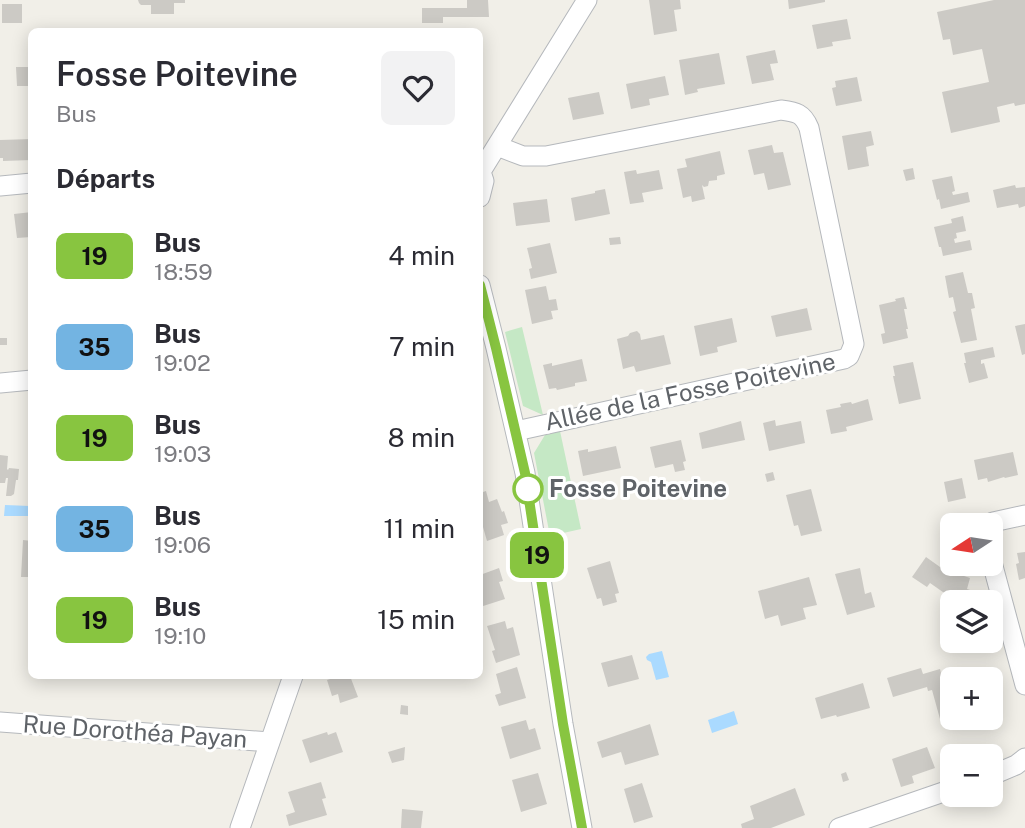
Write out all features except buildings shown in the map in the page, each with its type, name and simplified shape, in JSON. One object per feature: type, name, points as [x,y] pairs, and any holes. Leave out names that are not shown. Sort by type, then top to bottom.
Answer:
[{"type":"street","points":[[483,167],[587,0]]},
{"type":"street","name":"Allée de la Fosse Poitevine","points":[[497,146],[523,156],[546,156],[781,110],[796,112],[806,119],[810,128],[854,344],[849,356],[844,359],[516,430]]},
{"type":"street","points":[[0,186],[28,183]]},
{"type":"street","points":[[483,297],[528,489],[563,724],[582,828]]},
{"type":"street","points":[[0,383],[28,380]]},
{"type":"street","points":[[1003,520],[1025,515]]},
{"type":"street","points":[[996,576],[1025,685]]},
{"type":"street","points":[[240,828],[292,679]]},
{"type":"street","name":"Rue Dorothéa Payan","points":[[0,722],[270,742]]},
{"type":"street","points":[[1003,770],[1025,758]]},
{"type":"street","points":[[839,828],[940,793]]},
{"type":"green space","points":[[522,327],[543,415],[523,406],[505,332]]},
{"type":"green space","points":[[560,431],[581,529],[550,536],[534,453],[545,435]]},
{"type":"water","points":[[5,505],[28,506],[28,516],[4,516]]},
{"type":"water","points":[[662,651],[669,677],[656,680],[651,662],[646,657]]},
{"type":"water","points":[[734,711],[738,724],[712,733],[708,720]]},
{"type":"bus line","name":"19","points":[[483,295],[525,473],[563,724],[582,828]]},
{"type":"place","name":"Fosse Poitevine","points":[[528,489]]}]
